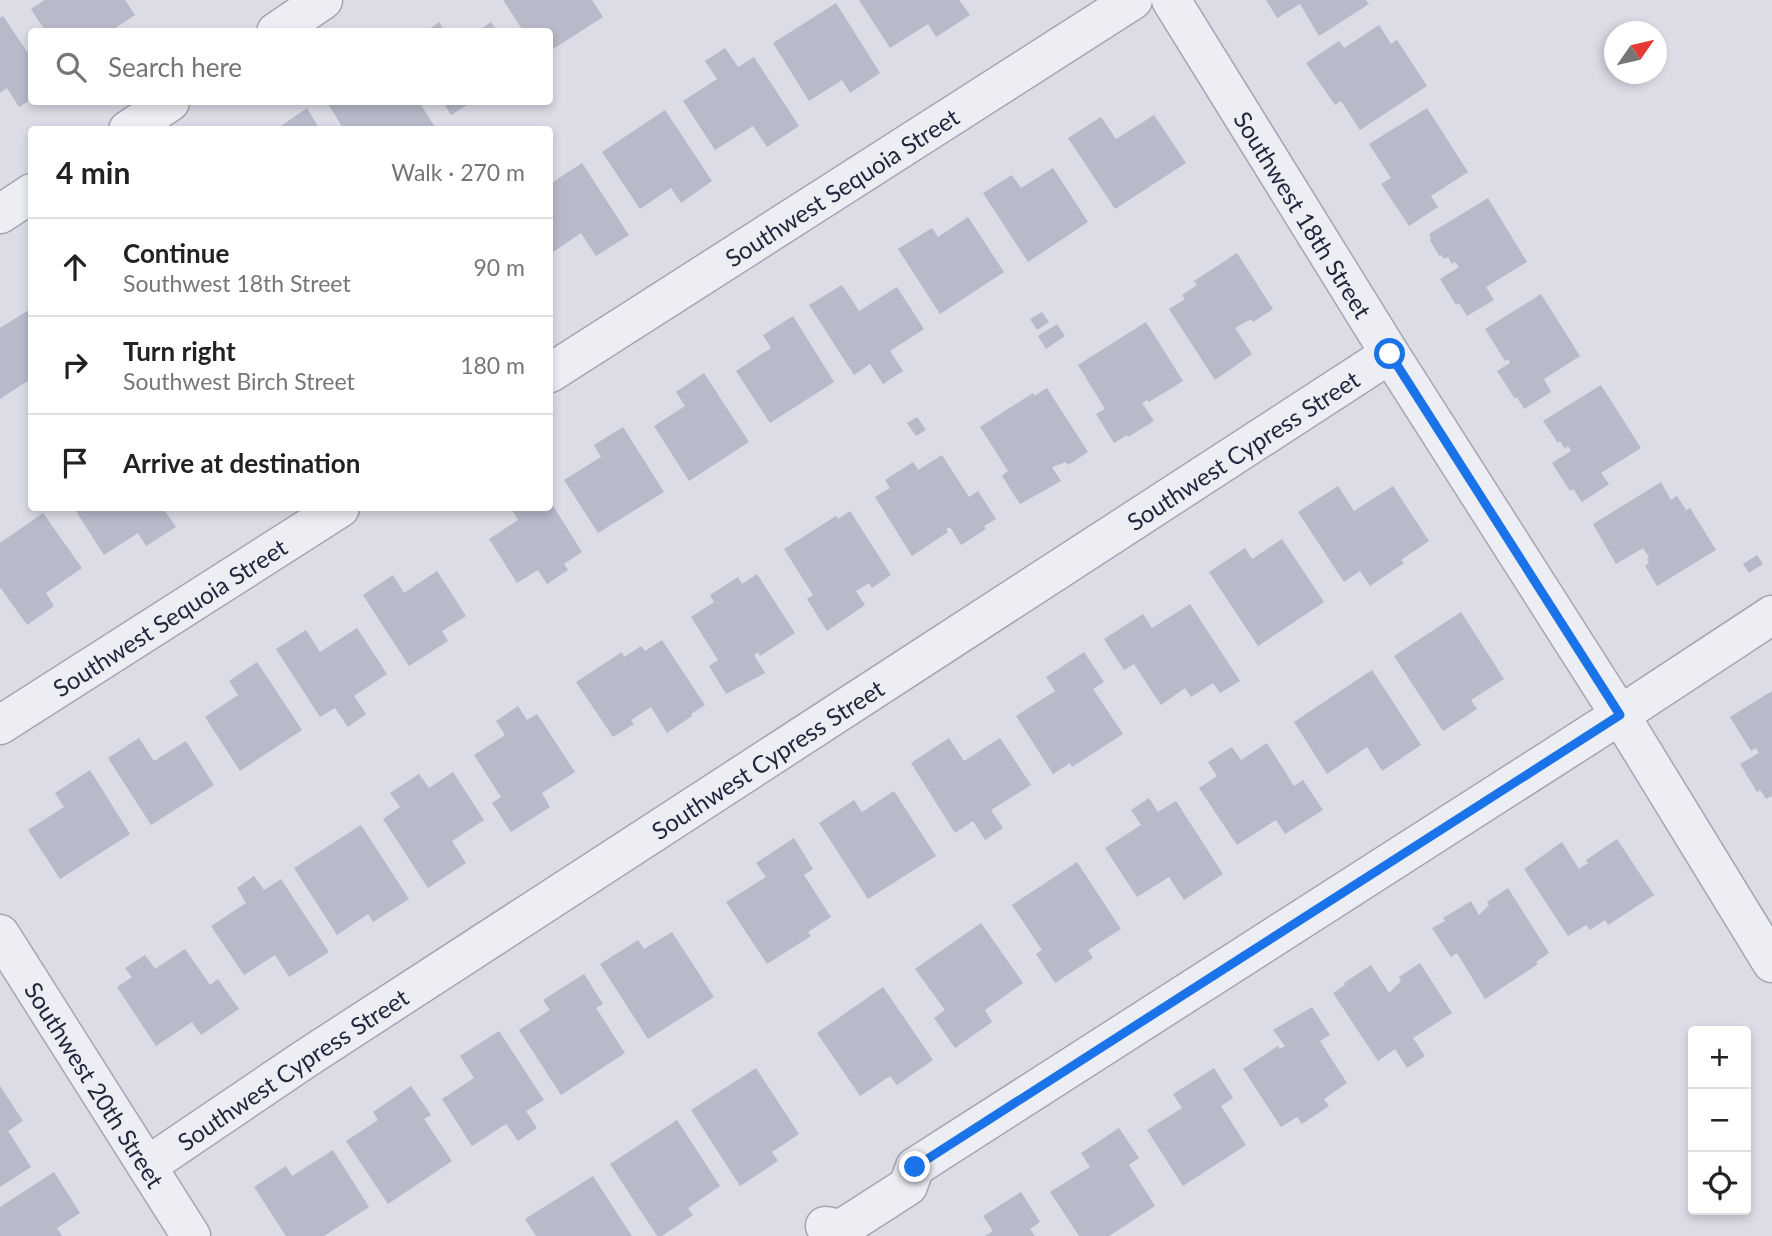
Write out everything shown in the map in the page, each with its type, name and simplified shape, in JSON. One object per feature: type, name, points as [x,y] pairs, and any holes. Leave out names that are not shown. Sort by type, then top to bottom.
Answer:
[{"type":"street","points":[[282,28],[323,0]]},
{"type":"street","name":"Southwest Sequoia Street","points":[[553,371],[1133,0]]},
{"type":"street","name":"Southwest 18th Street","points":[[1171,0],[1390,354],[1620,715],[1772,963]]},
{"type":"street","points":[[134,126],[166,105]]},
{"type":"street","points":[[0,214],[28,196]]},
{"type":"street","name":"Southwest Cypress Street","points":[[147,1166],[305,1059],[1390,354]]},
{"type":"street","name":"Southwest Sequoia Street","points":[[0,725],[335,511]]},
{"type":"street","points":[[817,1231],[841,1229],[908,1186],[915,1167],[1772,615]]},
{"type":"street","name":"Southwest 20th Street","points":[[0,934],[191,1236]]},
{"type":"building","points":[[45,0],[125,0],[135,15],[115,28],[43,28],[31,9]]},
{"type":"building","points":[[503,0],[592,0],[603,17],[553,49],[553,28],[521,28]]},
{"type":"building","points":[[859,0],[959,0],[970,15],[936,37],[928,24],[890,48]]},
{"type":"building","points":[[1266,0],[1366,0],[1369,4],[1319,36],[1300,4],[1277,18]]},
{"type":"building","points":[[836,3],[880,73],[850,93],[842,80],[809,101],[773,43]]},
{"type":"building","points":[[3,16],[28,53],[28,101],[19,107],[7,88],[0,93],[0,18]]},
{"type":"building","points":[[439,22],[443,28],[431,28]]},
{"type":"building","points":[[491,22],[495,28],[483,28]]},
{"type":"building","points":[[1379,25],[1391,44],[1397,40],[1427,86],[1360,130],[1341,101],[1335,105],[1306,63],[1339,41],[1344,48]]},
{"type":"building","points":[[725,48],[738,67],[754,57],[799,126],[767,147],[753,126],[715,150],[683,101],[717,79],[705,61]]},
{"type":"building","points":[[329,105],[421,105],[434,126],[342,126]]},
{"type":"building","points":[[445,105],[467,105],[451,115]]},
{"type":"building","points":[[307,108],[318,126],[281,126]]},
{"type":"building","points":[[1427,108],[1468,172],[1431,196],[1438,207],[1409,226],[1381,184],[1391,178],[1369,144]]},
{"type":"building","points":[[665,110],[712,181],[681,203],[671,188],[640,209],[602,152]]},
{"type":"building","points":[[1154,115],[1186,163],[1115,209],[1068,138],[1101,117],[1116,139]]},
{"type":"building","points":[[582,163],[629,235],[596,256],[581,233],[553,252],[553,182]]},
{"type":"building","points":[[1053,168],[1088,222],[1028,262],[983,193],[1012,175],[1021,188]]},
{"type":"building","points":[[1488,198],[1527,262],[1486,287],[1494,300],[1467,316],[1459,303],[1456,305],[1440,279],[1459,267],[1455,262],[1452,264],[1448,257],[1444,259],[1439,256],[1429,234]]},
{"type":"building","points":[[968,217],[1004,272],[940,314],[898,249],[932,228],[938,237]]},
{"type":"building","points":[[1237,253],[1273,309],[1253,322],[1251,319],[1235,328],[1252,354],[1215,380],[1169,309],[1185,299],[1182,295],[1197,285],[1194,281]]},
{"type":"building","points":[[842,285],[859,311],[897,287],[924,329],[890,351],[903,371],[883,384],[870,364],[854,375],[809,305]]},
{"type":"building","points":[[1541,294],[1580,356],[1544,379],[1551,392],[1524,409],[1497,371],[1510,363],[1508,359],[1505,361],[1485,329]]},
{"type":"building","points":[[28,310],[28,381],[0,399],[0,328]]},
{"type":"building","points":[[1042,312],[1049,322],[1037,330],[1030,319]]},
{"type":"building","points":[[793,316],[834,382],[770,423],[736,371],[771,348],[763,335]]},
{"type":"building","points":[[1146,322],[1183,381],[1149,402],[1147,400],[1142,403],[1154,421],[1114,443],[1096,414],[1105,409],[1078,365]]},
{"type":"building","points":[[1057,324],[1065,336],[1046,349],[1038,336]]},
{"type":"building","points":[[704,373],[749,442],[689,481],[654,426],[685,406],[676,392]]},
{"type":"building","points":[[1601,385],[1641,448],[1601,473],[1609,484],[1582,502],[1573,489],[1570,491],[1552,463],[1571,451],[1568,446],[1565,449],[1560,441],[1558,443],[1543,421]]},
{"type":"building","points":[[1047,388],[1088,452],[1068,465],[1066,462],[1052,467],[1061,481],[1020,504],[1002,476],[1008,471],[980,427],[1033,393],[1034,396]]},
{"type":"building","points":[[917,417],[926,430],[916,436],[907,423]]},
{"type":"building","points":[[623,427],[664,492],[598,533],[564,480],[601,457],[594,445]]},
{"type":"building","points":[[942,455],[969,497],[978,491],[996,519],[961,545],[950,527],[946,529],[948,532],[912,556],[875,497],[890,488],[885,480],[913,462],[918,470]]},
{"type":"building","points":[[1661,482],[1671,500],[1677,496],[1686,510],[1690,508],[1716,550],[1657,586],[1645,566],[1649,563],[1649,557],[1643,548],[1616,564],[1593,524]]},
{"type":"building","points":[[1338,486],[1354,511],[1393,486],[1429,541],[1401,560],[1404,563],[1370,586],[1360,571],[1344,582],[1298,512]]},
{"type":"building","points":[[553,506],[582,552],[564,564],[568,570],[547,584],[538,570],[517,583],[489,539],[518,520],[513,511],[553,511]]},
{"type":"building","points":[[76,511],[165,511],[176,527],[146,546],[138,533],[104,555]]},
{"type":"building","points":[[850,511],[891,575],[872,588],[869,583],[856,591],[865,605],[827,631],[807,599],[813,595],[784,549],[836,516],[838,519]]},
{"type":"building","points":[[43,513],[82,568],[46,593],[54,606],[27,625],[0,587],[0,543]]},
{"type":"building","points":[[1282,539],[1324,602],[1258,646],[1209,572],[1245,548],[1252,559]]},
{"type":"building","points":[[1757,555],[1763,564],[1749,573],[1743,564]]},
{"type":"building","points":[[437,571],[466,616],[442,631],[448,641],[409,666],[363,595],[393,575],[404,593]]},
{"type":"building","points":[[757,574],[795,633],[760,656],[758,652],[754,655],[765,673],[726,694],[709,666],[718,660],[691,617],[714,602],[710,595],[738,577],[742,584]]},
{"type":"building","points":[[1190,604],[1240,681],[1220,693],[1213,683],[1191,697],[1185,688],[1161,705],[1134,664],[1124,670],[1104,639],[1143,614],[1152,628]]},
{"type":"building","points":[[1461,612],[1504,679],[1471,700],[1477,709],[1443,731],[1394,656]]},
{"type":"building","points":[[357,628],[387,674],[354,696],[366,714],[348,727],[335,708],[320,717],[276,649],[306,630],[320,652]]},
{"type":"building","points":[[662,640],[705,705],[667,733],[651,707],[631,720],[634,724],[613,737],[576,682],[622,652],[624,657],[641,646],[645,651]]},
{"type":"building","points":[[1084,652],[1104,682],[1093,689],[1123,734],[1072,767],[1070,763],[1053,774],[1016,716],[1055,691],[1046,677]]},
{"type":"building","points":[[257,662],[302,730],[240,771],[205,717],[238,695],[229,681]]},
{"type":"building","points":[[1372,670],[1421,745],[1382,771],[1367,747],[1327,774],[1294,722]]},
{"type":"building","points":[[1772,691],[1772,796],[1766,799],[1760,790],[1757,792],[1740,764],[1759,753],[1756,748],[1751,751],[1730,717]]},
{"type":"building","points":[[518,706],[527,720],[537,714],[575,772],[542,793],[550,807],[511,832],[492,803],[501,797],[474,755],[505,735],[496,721]]},
{"type":"building","points":[[139,738],[154,761],[186,741],[214,785],[151,825],[108,758]]},
{"type":"building","points":[[949,738],[964,761],[1000,738],[1031,785],[991,810],[1003,828],[985,840],[973,821],[955,833],[911,763]]},
{"type":"building","points":[[1267,743],[1294,786],[1303,780],[1323,810],[1285,834],[1276,820],[1237,845],[1199,788],[1217,776],[1208,762],[1232,747],[1241,760]]},
{"type":"building","points":[[90,770],[130,834],[60,879],[28,830],[64,807],[55,793]]},
{"type":"building","points":[[453,772],[484,820],[452,841],[466,863],[428,888],[383,819],[400,807],[390,793],[419,774],[429,788]]},
{"type":"building","points":[[894,791],[936,856],[868,899],[819,823],[854,800],[862,812]]},
{"type":"building","points":[[1149,798],[1158,812],[1176,801],[1223,874],[1184,900],[1169,877],[1137,897],[1105,848],[1141,825],[1131,810]]},
{"type":"building","points":[[361,825],[409,899],[373,922],[368,914],[337,935],[294,868]]},
{"type":"building","points":[[794,838],[813,869],[804,875],[831,917],[808,932],[811,936],[767,964],[726,902],[766,877],[756,863]]},
{"type":"building","points":[[1617,839],[1654,895],[1608,925],[1605,920],[1590,930],[1586,925],[1568,936],[1524,869],[1562,842],[1579,869],[1588,863],[1586,860]]},
{"type":"building","points":[[1077,862],[1121,929],[1088,950],[1093,958],[1055,983],[1036,954],[1042,950],[1012,905]]},
{"type":"building","points":[[254,876],[264,890],[281,879],[329,952],[289,977],[275,955],[244,975],[211,926],[246,903],[237,888]]},
{"type":"building","points":[[1508,888],[1549,953],[1536,962],[1538,964],[1485,999],[1457,953],[1451,957],[1432,928],[1471,901],[1479,915],[1489,905],[1487,902]]},
{"type":"building","points":[[981,923],[1023,983],[985,1010],[992,1022],[955,1048],[934,1018],[945,1010],[915,969]]},
{"type":"building","points":[[672,932],[714,997],[648,1039],[600,964],[638,940],[644,949]]},
{"type":"building","points":[[185,949],[210,985],[218,979],[239,1009],[201,1035],[192,1022],[156,1046],[117,987],[132,977],[125,968],[145,955],[155,969]]},
{"type":"building","points":[[1420,963],[1452,1013],[1413,1038],[1425,1056],[1407,1068],[1395,1049],[1378,1061],[1333,993],[1371,965],[1389,993],[1401,981],[1399,977]]},
{"type":"building","points":[[584,974],[603,1004],[596,1008],[625,1053],[561,1095],[519,1030],[550,1010],[543,1000]]},
{"type":"building","points":[[883,987],[933,1060],[897,1085],[890,1076],[860,1096],[817,1033]]},
{"type":"building","points":[[1312,1007],[1330,1035],[1320,1041],[1347,1083],[1324,1099],[1329,1106],[1302,1124],[1297,1117],[1281,1127],[1243,1069],[1278,1046],[1280,1049],[1285,1046],[1273,1030]]},
{"type":"building","points":[[499,1031],[544,1100],[526,1111],[537,1128],[518,1141],[506,1124],[472,1146],[442,1099],[474,1078],[460,1056]]},
{"type":"building","points":[[756,1068],[799,1134],[772,1152],[778,1161],[740,1186],[691,1110]]},
{"type":"building","points":[[1214,1068],[1233,1098],[1221,1106],[1246,1145],[1183,1186],[1147,1130],[1182,1108],[1173,1094]]},
{"type":"building","points":[[0,1086],[23,1121],[8,1131],[31,1167],[0,1187]]},
{"type":"building","points":[[411,1086],[431,1115],[424,1119],[452,1161],[388,1204],[346,1141],[378,1120],[373,1112]]},
{"type":"building","points":[[677,1120],[720,1186],[688,1208],[693,1215],[662,1236],[657,1236],[610,1164]]},
{"type":"building","points":[[1119,1128],[1139,1158],[1129,1165],[1155,1206],[1109,1236],[1079,1236],[1050,1192],[1090,1167],[1081,1153]]},
{"type":"building","points":[[333,1150],[369,1207],[324,1236],[286,1236],[254,1187],[286,1166],[292,1176]]},
{"type":"building","points":[[54,1172],[80,1213],[57,1228],[62,1236],[0,1236],[0,1207]]},
{"type":"building","points":[[593,1176],[632,1236],[536,1236],[525,1219]]},
{"type":"building","points":[[1021,1192],[1040,1222],[1030,1229],[1035,1236],[985,1236],[993,1231],[983,1216]]},
{"type":"route","points":[[915,1167],[1620,715],[1390,354]]}]
